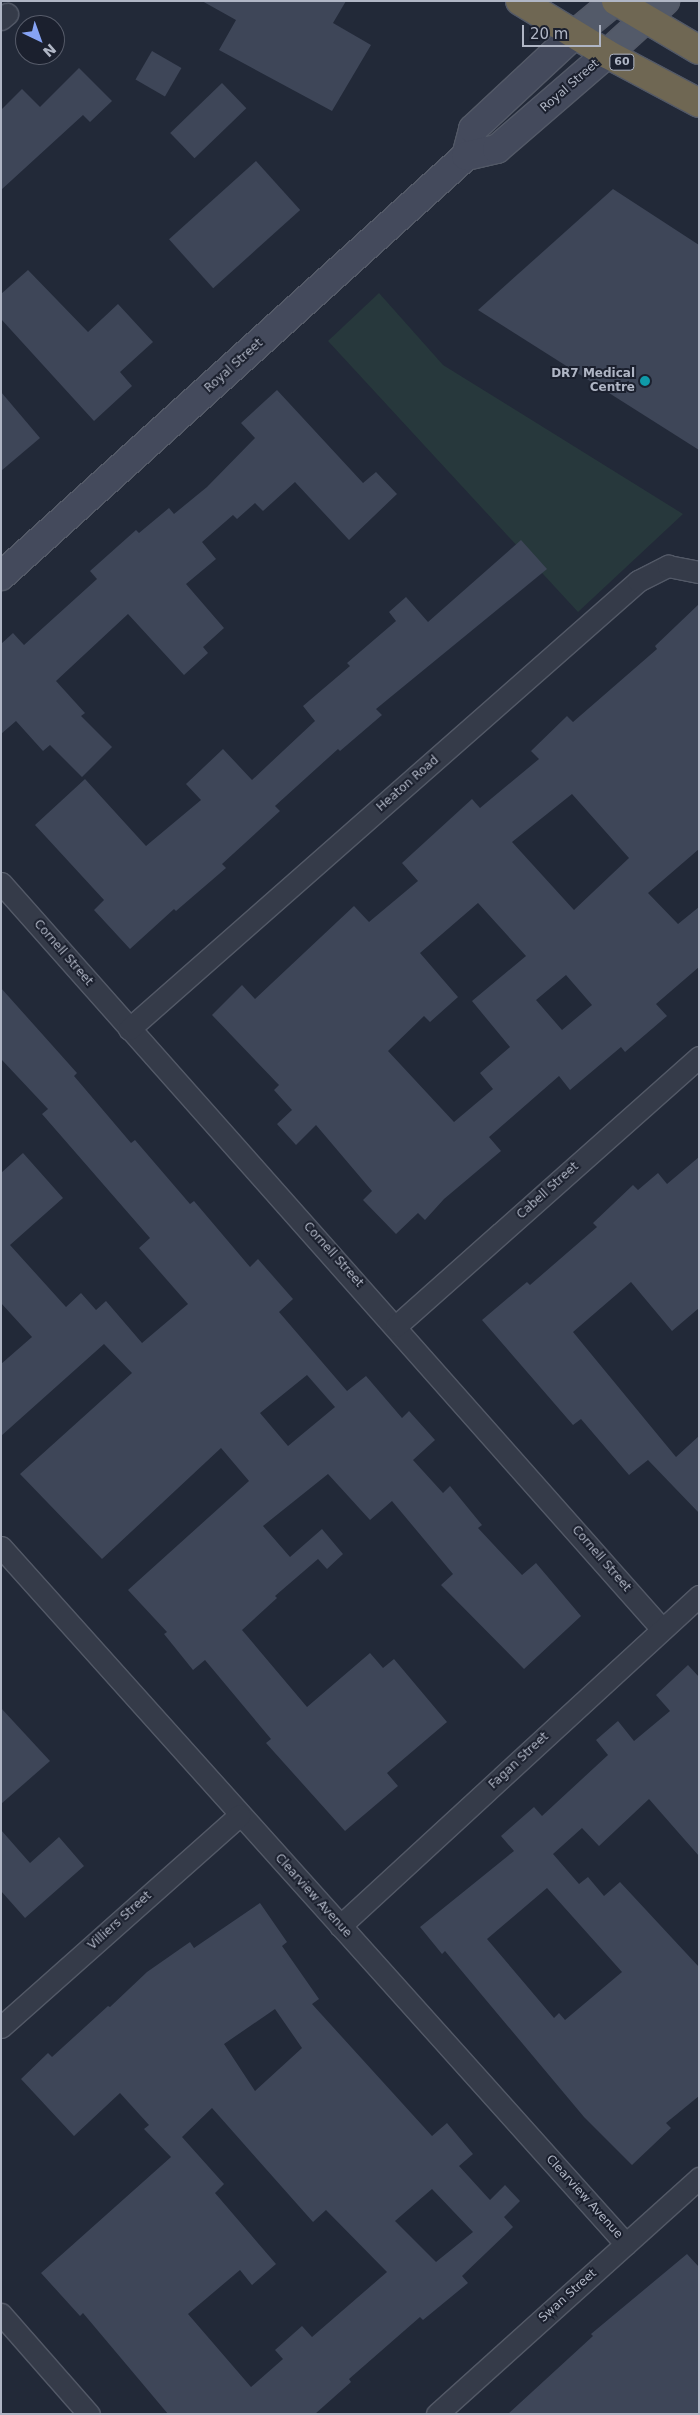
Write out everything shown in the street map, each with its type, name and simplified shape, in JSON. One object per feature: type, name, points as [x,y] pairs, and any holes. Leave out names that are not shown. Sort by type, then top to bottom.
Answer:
[{"type":"highway","name":"60","points":[[520,1],[607,54],[699,102]]},
{"type":"highway","points":[[616,1],[655,10],[699,50]]},
{"type":"main road","points":[[466,156],[473,129],[575,34],[616,1]]},
{"type":"main road","name":"Royal Street","points":[[1,576],[466,156],[497,149],[655,10]]},
{"type":"street","name":"Heaton Road","points":[[129,1029],[638,582],[668,566],[699,572]]},
{"type":"street","name":"Cornell Street","points":[[1,883],[129,1029],[396,1326],[662,1629]]},
{"type":"street","name":"Cabell Street","points":[[396,1326],[699,1057]]},
{"type":"street","name":"Clearview Avenue","points":[[1,1547],[626,2244]]},
{"type":"street","name":"Fagan Street","points":[[340,1926],[699,1596]]},
{"type":"street","name":"Villiers Street","points":[[1,2027],[240,1815]]},
{"type":"street","name":"Swan Street","points":[[437,2414],[699,2178]]},
{"type":"street","points":[[1,2314],[89,2414]]},
{"type":"shaded area","points":[[379,293],[443,365],[683,514],[578,612],[328,341]]},
{"type":"building","points":[[202,1],[346,1],[333,23],[371,45],[332,111],[219,50],[236,20]]},
{"type":"building","points":[[152,51],[181,68],[165,97],[136,80]]},
{"type":"building","points":[[79,68],[112,101],[90,122],[83,115],[1,190],[1,110],[22,89],[40,107]]},
{"type":"building","points":[[222,83],[246,108],[195,158],[170,133]]},
{"type":"building","points":[[256,161],[300,210],[213,288],[169,239]]},
{"type":"building","name":"DR7 Medical Centre","points":[[613,189],[699,245],[699,450],[478,310]]},
{"type":"building","points":[[28,270],[88,332],[118,304],[153,342],[120,372],[132,386],[94,421],[1,319],[1,294]]},
{"type":"building","points":[[277,390],[363,483],[376,472],[397,494],[349,540],[295,482],[263,511],[255,503],[237,519],[233,515],[202,542],[216,559],[186,584],[224,628],[203,647],[208,653],[184,675],[128,614],[56,681],[85,713],[81,716],[112,747],[82,777],[50,745],[43,751],[16,721],[1,734],[1,644],[13,633],[24,645],[97,579],[90,571],[136,530],[139,533],[169,508],[174,514],[207,487],[255,438],[241,423]]},
{"type":"building","points":[[1,392],[40,438],[1,471]]},
{"type":"building","points":[[521,540],[547,569],[376,709],[382,715],[340,751],[338,749],[275,806],[280,811],[222,864],[226,868],[176,911],[174,909],[130,949],[94,910],[104,900],[35,825],[85,779],[146,846],[201,800],[186,784],[223,749],[252,780],[315,721],[303,706],[350,666],[347,663],[396,621],[389,612],[406,597],[428,622]]},
{"type":"building","points":[[699,604],[699,849],[648,893],[678,924],[699,907],[699,967],[656,1004],[667,1016],[625,1052],[621,1047],[570,1090],[559,1076],[489,1137],[501,1151],[444,1199],[425,1220],[418,1213],[396,1234],[363,1200],[372,1191],[316,1125],[296,1145],[277,1124],[292,1110],[274,1090],[279,1085],[212,1015],[242,985],[255,999],[354,906],[369,922],[418,881],[402,863],[472,799],[480,808],[539,759],[531,751],[567,716],[573,722],[657,649],[655,646]],"holes":[[[572,794],[629,858],[574,910],[512,842]],[[478,903],[526,956],[472,1001],[510,1047],[480,1073],[493,1089],[454,1122],[388,1051],[424,1016],[430,1022],[458,997],[420,953]],[[566,975],[592,1005],[562,1030],[536,1000]]]},
{"type":"building","points":[[1,988],[77,1073],[74,1076],[131,1143],[135,1140],[190,1204],[194,1201],[250,1267],[258,1259],[293,1299],[279,1312],[347,1391],[366,1376],[402,1418],[409,1411],[435,1440],[413,1460],[443,1493],[450,1486],[482,1525],[478,1528],[522,1575],[536,1563],[581,1616],[524,1669],[441,1585],[453,1574],[392,1501],[370,1520],[328,1474],[263,1526],[290,1557],[322,1529],[343,1554],[327,1569],[318,1559],[275,1596],[277,1598],[242,1630],[307,1707],[370,1653],[383,1668],[394,1659],[447,1722],[387,1773],[398,1786],[345,1831],[266,1743],[271,1739],[205,1660],[193,1670],[164,1634],[167,1632],[128,1590],[249,1481],[221,1448],[102,1559],[20,1474],[132,1373],[104,1344],[1,1436],[1,1364],[32,1337],[1,1303],[1,1173],[23,1153],[63,1198],[10,1245],[66,1307],[81,1293],[96,1310],[106,1301],[142,1343],[188,1304],[139,1248],[150,1238],[42,1114],[48,1109],[1,1059]],"holes":[[[307,1375],[335,1407],[288,1446],[260,1413]]]},
{"type":"building","points":[[699,1157],[699,1308],[672,1331],[631,1282],[573,1332],[676,1457],[699,1436],[699,1513],[648,1460],[629,1475],[581,1419],[573,1425],[482,1320],[527,1282],[530,1285],[597,1227],[593,1223],[633,1185],[638,1190],[658,1173],[667,1184]]},
{"type":"building","points":[[688,1665],[699,1677],[699,1856],[649,1799],[599,1846],[582,1828],[553,1854],[579,1884],[588,1877],[604,1896],[620,1882],[699,1967],[699,2096],[666,2123],[671,2128],[632,2165],[584,2117],[445,1951],[442,1954],[420,1927],[514,1851],[501,1836],[534,1807],[542,1816],[608,1755],[596,1740],[618,1721],[634,1741],[670,1711],[656,1695]],"holes":[[[547,1888],[622,1972],[565,2020],[559,2013],[554,2018],[487,1939]]]},
{"type":"building","points":[[1,1708],[50,1761],[1,1804]]},
{"type":"building","points":[[1,1830],[30,1863],[59,1837],[84,1866],[25,1918],[1,1891]]},
{"type":"building","points":[[260,1903],[287,1942],[282,1946],[319,1999],[312,2004],[432,2136],[447,2123],[473,2154],[459,2166],[490,2200],[505,2185],[520,2201],[504,2217],[513,2227],[462,2276],[468,2283],[423,2320],[420,2317],[349,2379],[351,2382],[315,2414],[168,2414],[83,2313],[80,2316],[41,2273],[171,2157],[144,2129],[149,2125],[120,2093],[74,2136],[21,2079],[48,2053],[52,2057],[147,1972],[190,1942],[194,1948]],"holes":[[[275,2009],[302,2048],[255,2091],[224,2044]],[[212,2108],[313,2222],[326,2210],[387,2272],[312,2337],[302,2326],[275,2350],[283,2359],[251,2387],[188,2314],[240,2270],[252,2285],[276,2264],[215,2193],[224,2184],[182,2137]],[[432,2189],[473,2232],[436,2262],[395,2221]]]},
{"type":"building","points":[[687,2254],[699,2267],[699,2414],[508,2414],[593,2336],[591,2334]]},
{"type":"place","name":"DR7 Medical Centre","points":[[645,381]]}]
